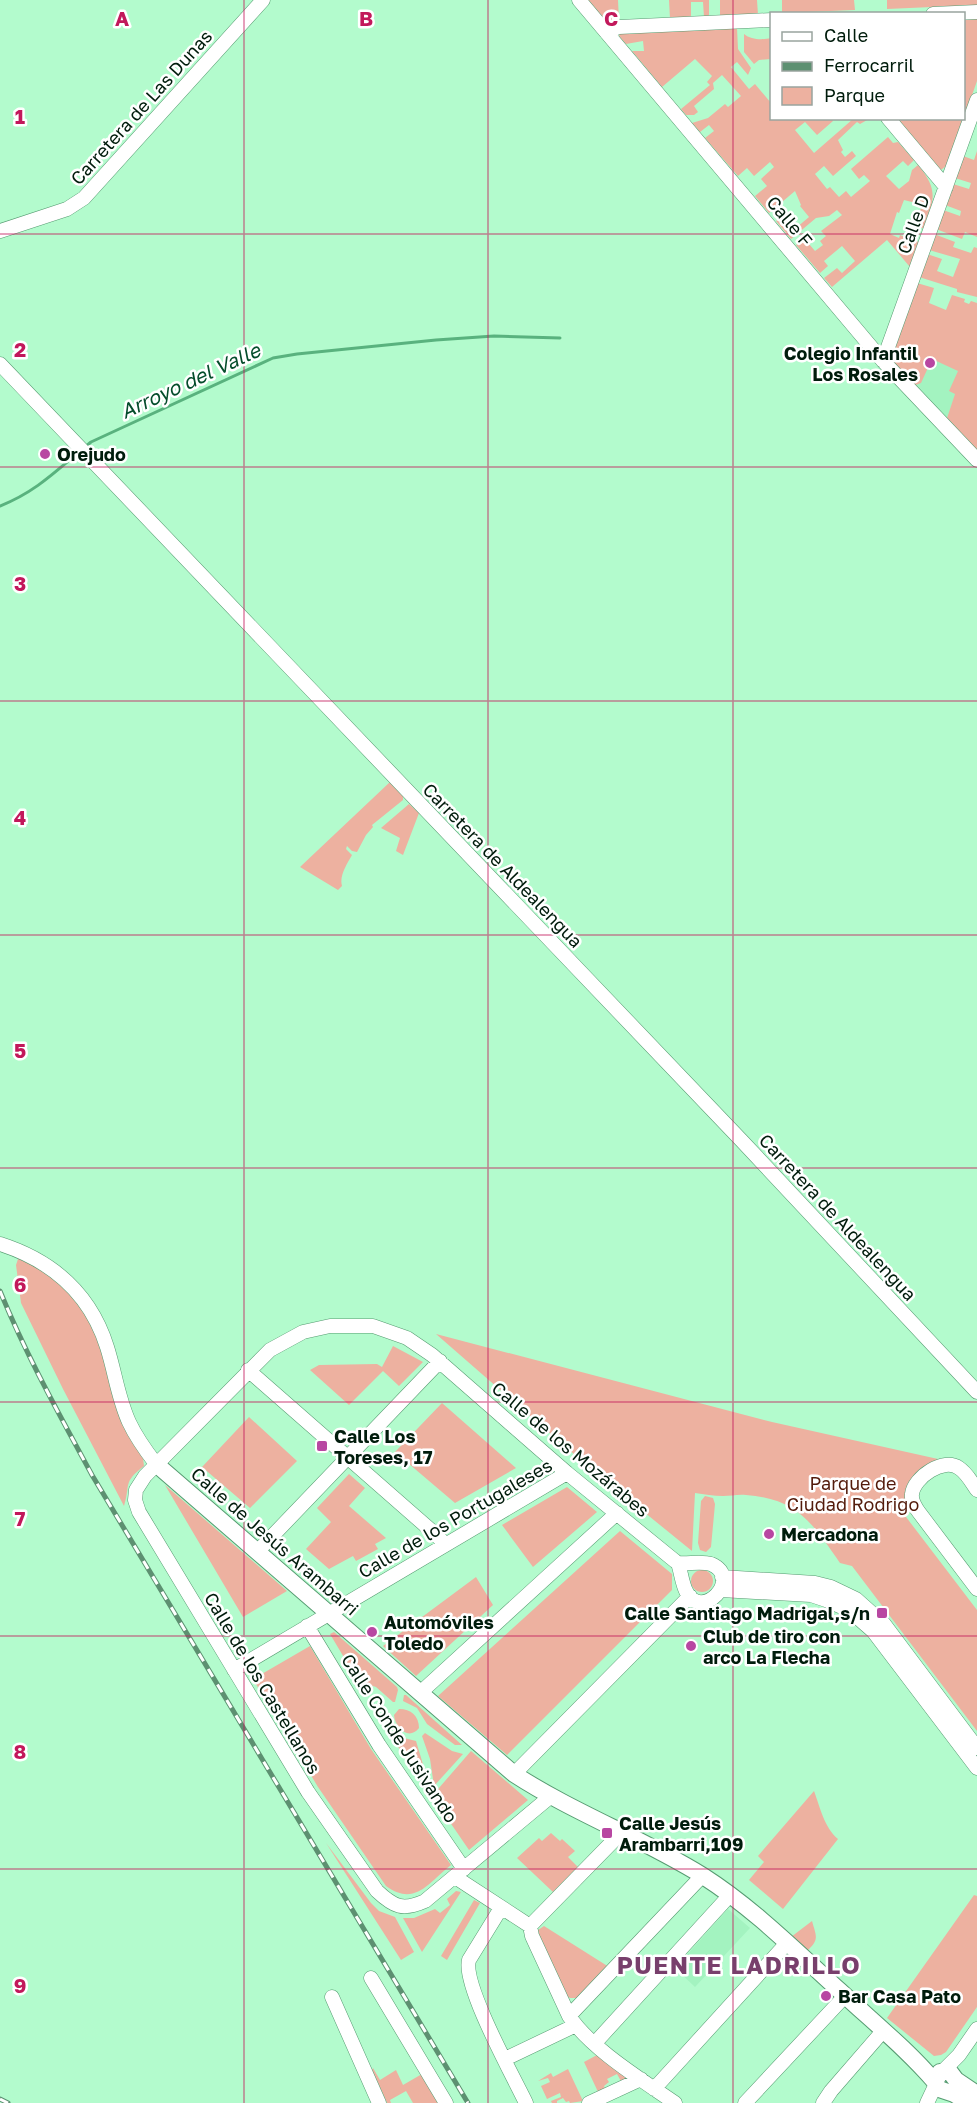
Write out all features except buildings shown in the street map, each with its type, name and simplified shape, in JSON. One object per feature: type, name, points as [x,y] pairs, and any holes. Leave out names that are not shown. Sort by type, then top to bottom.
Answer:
[{"type":"main road","name":"Calle de Jesús Arambarri","points":[[156,1464],[514,1774],[702,1876],[730,1895],[787,1943],[941,2085],[969,2103]]},
{"type":"main road","name":"Calle de Jesús Arambarri","points":[[941,2085],[977,2094]]},
{"type":"street","name":"Carretera de Las Dunas","points":[[0,231],[67,209],[84,198],[263,0]]},
{"type":"street","name":"Calle F","points":[[579,0],[883,361],[977,460]]},
{"type":"street","points":[[606,32],[619,27],[770,20]]},
{"type":"street","name":"Calle D","points":[[883,361],[977,100]]},
{"type":"street","points":[[890,120],[946,187]]},
{"type":"street","name":"Carretera de Aldealengua","points":[[0,364],[734,1133],[977,1392]]},
{"type":"street","points":[[0,1244],[42,1261],[60,1275],[87,1305],[107,1346],[128,1421],[156,1464]]},
{"type":"street","name":"Calle de los Mozárabes","points":[[248,1370],[270,1350],[303,1332],[346,1325],[373,1326],[399,1335],[420,1346],[440,1361],[567,1473],[678,1563]]},
{"type":"street","points":[[257,1552],[440,1361]]},
{"type":"street","points":[[248,1370],[445,1544]]},
{"type":"street","name":"Calle de los Castellanos","points":[[248,1370],[145,1476],[136,1490],[135,1500],[139,1512],[308,1792],[377,1892],[387,1901],[401,1907],[415,1906],[425,1901],[459,1873]]},
{"type":"street","points":[[977,1490],[964,1472],[954,1465],[944,1465],[919,1481],[912,1495],[914,1504],[977,1589]]},
{"type":"street","name":"Calle de los Portugaleses","points":[[234,1670],[567,1473]]},
{"type":"street","points":[[420,1692],[617,1513]]},
{"type":"street","points":[[678,1563],[709,1563],[715,1566],[722,1583],[713,1599],[701,1602],[690,1596],[685,1589],[678,1563]]},
{"type":"street","points":[[684,1581],[687,1570],[696,1564]]},
{"type":"street","points":[[722,1583],[815,1583],[831,1587],[856,1599],[884,1624],[977,1748]]},
{"type":"street","points":[[722,1583],[811,1595],[849,1610],[873,1631],[977,1768]]},
{"type":"street","points":[[514,1774],[690,1596]]},
{"type":"street","name":"Calle Conde Jusivando","points":[[307,1626],[459,1873]]},
{"type":"street","points":[[551,1796],[459,1873],[501,1908],[530,1926],[532,1936],[572,2021],[595,2043],[675,2103]]},
{"type":"street","points":[[530,1926],[621,1833]]},
{"type":"street","points":[[505,2059],[572,2021],[584,1998],[702,1876]]},
{"type":"street","points":[[595,2043],[730,1895]]},
{"type":"street","points":[[501,1908],[469,1960],[467,1970],[473,1993],[526,2103]]},
{"type":"street","points":[[654,2089],[787,1943]]},
{"type":"street","points":[[371,1978],[446,2103]]},
{"type":"street","points":[[745,2103],[845,1996]]},
{"type":"street","points":[[332,1997],[379,2103]]},
{"type":"street","points":[[562,2000],[575,2002],[584,1998]]},
{"type":"street","points":[[941,2085],[977,2029]]},
{"type":"street","points":[[823,2103],[883,2031]]},
{"type":"street","points":[[589,2103],[641,2079]]},
{"type":"shaded area","points":[[977,333],[946,421],[895,366]]},
{"type":"shaded area","points":[[728,1909],[750,1928],[695,1987],[675,1968]]},
{"type":"green space","points":[[586,0],[618,0],[619,21],[603,19]]},
{"type":"green space","points":[[669,0],[709,0],[709,17],[704,17],[703,2],[691,2],[691,18],[670,19]]},
{"type":"green space","points":[[720,0],[757,0],[758,15],[720,17]]},
{"type":"green space","points":[[782,0],[854,0],[855,10],[806,12],[782,12]]},
{"type":"green space","points":[[887,0],[977,0],[977,5],[887,9]]},
{"type":"green space","points":[[965,18],[977,18],[977,81],[965,115]]},
{"type":"green space","points":[[737,28],[738,49],[751,68],[748,75],[737,62],[731,67],[749,89],[755,84],[770,102],[770,120],[833,121],[817,135],[805,122],[795,130],[814,153],[852,120],[867,120],[860,124],[857,122],[838,140],[845,157],[852,151],[856,156],[833,176],[824,166],[815,174],[827,189],[830,187],[839,197],[846,191],[851,197],[870,181],[864,175],[859,179],[851,169],[888,137],[893,143],[898,142],[914,160],[908,166],[903,161],[886,176],[899,189],[909,181],[912,170],[918,165],[929,181],[933,196],[924,229],[915,225],[921,208],[920,204],[904,200],[899,213],[897,212],[890,234],[919,242],[910,267],[887,240],[832,287],[824,278],[837,268],[842,273],[855,261],[842,246],[824,261],[828,266],[820,273],[796,245],[804,238],[815,251],[823,245],[820,241],[826,236],[821,231],[842,215],[837,210],[829,216],[816,218],[791,239],[776,221],[785,215],[796,228],[809,217],[800,206],[795,191],[769,213],[755,196],[767,186],[761,179],[774,167],[770,162],[754,176],[747,168],[738,176],[705,138],[714,131],[709,125],[700,132],[692,123],[708,118],[725,104],[728,107],[741,96],[722,75],[713,83],[714,89],[694,106],[698,112],[694,115],[686,115],[681,109],[710,85],[707,82],[712,76],[695,59],[662,87],[632,51],[644,51],[643,41],[626,44],[619,34]]},
{"type":"green space","points":[[744,34],[757,39],[770,38],[770,59],[759,60],[754,64],[744,52]]},
{"type":"green space","points":[[897,120],[962,120],[946,166],[941,170]]},
{"type":"green space","points":[[977,151],[977,237],[965,232],[962,239],[936,229],[943,210],[960,216],[961,211],[945,205],[953,184],[969,189],[971,183],[955,178],[963,156],[974,160]]},
{"type":"green space","points":[[934,234],[955,242],[953,247],[971,253],[974,247],[977,248],[977,297],[919,277],[927,254],[942,259],[937,271],[953,277],[960,259],[929,250]]},
{"type":"green space","points":[[917,283],[934,288],[929,303],[946,310],[952,295],[965,299],[964,302],[969,304],[971,301],[977,303],[977,452],[946,421],[955,394],[949,391],[958,371],[932,359],[921,383],[913,386],[892,361],[891,356]]},
{"type":"green space","points":[[390,782],[403,796],[403,800],[372,825],[373,827],[357,852],[347,846],[346,849],[352,855],[343,874],[342,886],[338,890],[300,867]]},
{"type":"green space","points":[[409,804],[419,813],[403,855],[396,851],[400,838],[381,828]]},
{"type":"green space","points":[[19,1256],[62,1286],[79,1304],[94,1328],[143,1458],[144,1466],[128,1484],[124,1506],[21,1303],[16,1265]]},
{"type":"green space","name":"Parque de Ciudad Rodrigo","points":[[436,1334],[772,1422],[938,1459],[916,1476],[907,1487],[903,1513],[977,1610],[977,1731],[852,1566],[840,1563],[821,1536],[802,1516],[779,1502],[764,1497],[695,1493],[692,1551],[591,1469]]},
{"type":"green space","points":[[393,1346],[423,1362],[399,1386],[383,1371],[349,1405],[310,1370],[319,1365],[377,1364],[382,1367]]},
{"type":"green space","points":[[442,1403],[516,1468],[455,1503],[395,1452]]},
{"type":"green space","points":[[249,1417],[297,1461],[250,1508],[202,1467]]},
{"type":"green space","points":[[349,1474],[365,1488],[349,1506],[386,1538],[375,1544],[378,1549],[356,1561],[353,1556],[329,1569],[306,1549],[331,1522],[317,1508]]},
{"type":"green space","points":[[165,1485],[287,1591],[243,1617]]},
{"type":"green space","points":[[567,1487],[597,1512],[533,1567],[502,1525]]},
{"type":"green space","points":[[705,1496],[713,1498],[715,1504],[711,1547],[706,1552],[700,1550],[698,1543],[701,1501]]},
{"type":"green space","points":[[620,1531],[672,1574],[672,1590],[507,1755],[438,1696]]},
{"type":"green space","points":[[702,1570],[710,1573],[713,1581],[710,1589],[702,1592],[694,1589],[691,1581],[694,1573]]},
{"type":"green space","points":[[476,1577],[493,1605],[416,1676],[383,1646]]},
{"type":"green space","points":[[334,1632],[397,1687],[395,1702],[376,1687],[358,1681],[330,1634]]},
{"type":"green space","points":[[310,1646],[371,1749],[451,1865],[421,1890],[405,1894],[386,1886],[318,1787],[253,1679]]},
{"type":"green space","points":[[404,1695],[462,1745],[455,1745],[427,1724],[417,1708],[403,1701]]},
{"type":"green space","points":[[399,1709],[414,1714],[419,1724],[415,1732],[407,1733],[397,1724],[394,1715]]},
{"type":"green space","points":[[425,1733],[452,1751],[463,1754],[434,1786],[430,1759],[422,1736]]},
{"type":"green space","points":[[400,1737],[416,1741],[425,1771],[426,1785],[394,1741]]},
{"type":"green space","points":[[471,1751],[528,1800],[469,1850],[432,1796]]},
{"type":"green space","points":[[814,1791],[826,1823],[838,1839],[783,1909],[749,1880],[764,1862],[758,1856]]},
{"type":"green space","points":[[551,1833],[575,1851],[568,1857],[578,1867],[553,1892],[517,1858],[539,1838],[542,1841]]},
{"type":"green space","points":[[326,1843],[371,1903],[379,1911],[395,1917],[414,1952],[401,1960]]},
{"type":"green space","points":[[456,1891],[461,1892],[422,1952],[403,1918],[414,1918],[435,1909],[440,1913],[450,1905],[447,1899]]},
{"type":"green space","points":[[974,1895],[977,1896],[977,2007],[946,2052],[934,2056],[887,2018]]},
{"type":"green space","points":[[474,1900],[480,1903],[447,1960],[441,1956]]},
{"type":"green space","points":[[812,1921],[816,1937],[807,1951],[791,1937]]},
{"type":"green space","points":[[544,1926],[609,1967],[577,1998],[570,1998],[564,1994],[537,1933]]},
{"type":"green space","points":[[599,2054],[631,2079],[622,2083],[617,2074],[607,2079],[609,2082],[604,2086],[606,2091],[599,2094],[584,2062]]},
{"type":"green space","points":[[373,2068],[380,2080],[396,2070],[403,2085],[422,2074],[440,2103],[413,2103],[406,2091],[390,2100],[391,2103],[387,2103]]},
{"type":"green space","points":[[568,2069],[583,2101],[570,2103],[563,2098],[557,2103],[552,2103],[551,2101],[561,2097],[560,2093],[547,2099],[541,2086],[550,2082],[548,2078],[538,2081],[551,2073],[553,2077]]},
{"type":"waterway","name":"Arroyo del Valle","points":[[85,447],[91,442],[273,358],[436,340],[494,336],[560,338]]},
{"type":"waterway","name":"Arroyo del Valle","points":[[0,506],[33,489],[79,452]]},
{"type":"railway","points":[[0,1291],[32,1361],[92,1475],[468,2103]]},
{"type":"railway","points":[[0,2099],[8,2103]]},
{"type":"place","name":"Colegio Infantil Los Rosales","points":[[930,363]]},
{"type":"place","name":"Orejudo","points":[[45,454]]},
{"type":"place","name":"Calle Los Toreses, 17","points":[[322,1446]]},
{"type":"place","name":"Mercadona","points":[[769,1534]]},
{"type":"place","name":"Calle Santiago Madrigal,s/n","points":[[882,1613]]},
{"type":"place","name":"Automóviles Toledo","points":[[372,1632]]},
{"type":"place","name":"Club de tiro con arco La Flecha","points":[[691,1646]]},
{"type":"place","name":"Calle Jesús Arambarri,109","points":[[607,1833]]},
{"type":"place","name":"Bar Casa Pato","points":[[826,1996]]},
{"type":"district","name":"PUENTE LADRILLO","points":[[739,1964]]}]
